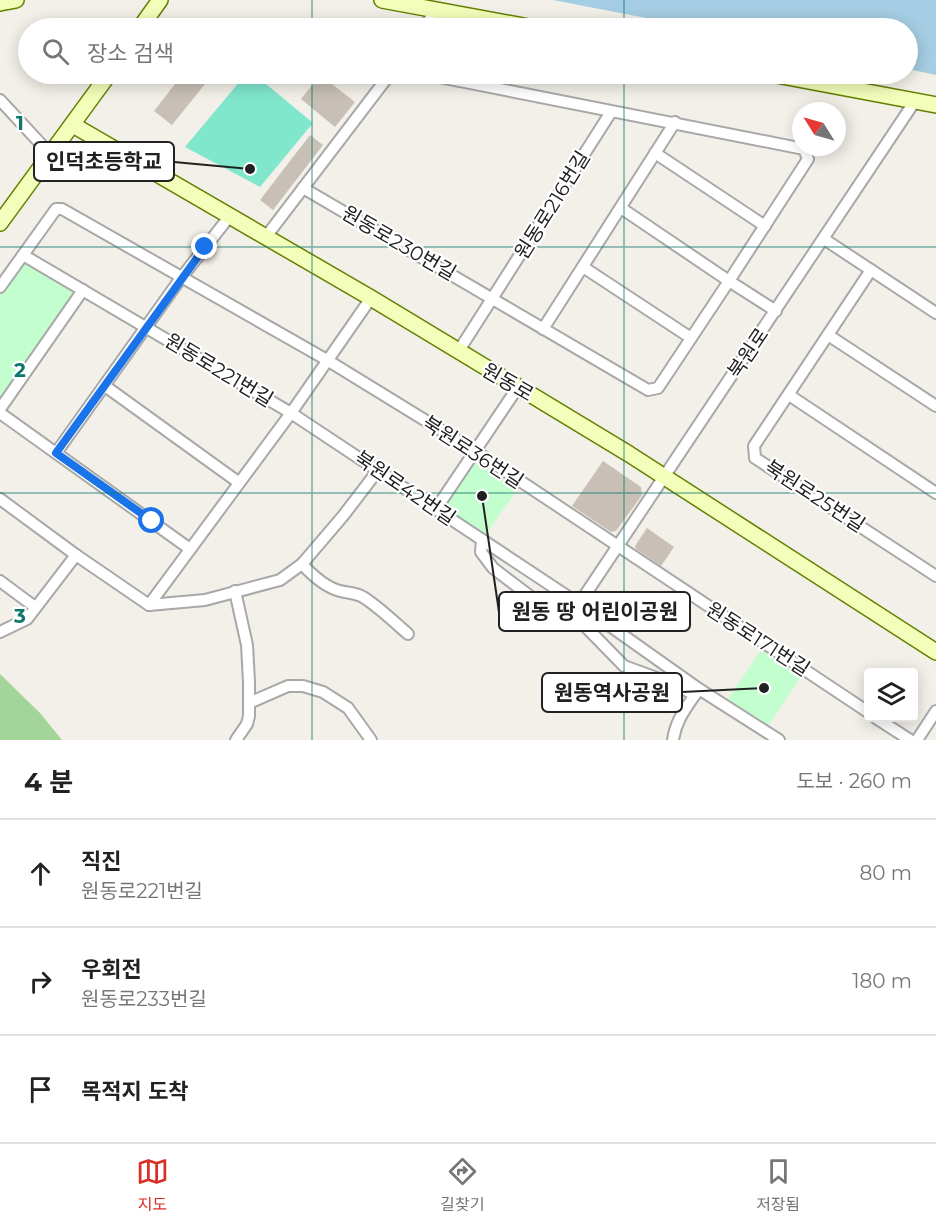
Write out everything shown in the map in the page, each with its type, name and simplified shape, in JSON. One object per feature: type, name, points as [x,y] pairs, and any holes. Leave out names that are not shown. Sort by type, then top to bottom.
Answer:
[{"type":"street","points":[[0,3],[16,0]]},
{"type":"street","points":[[147,18],[160,0]]},
{"type":"street","points":[[382,0],[480,18]]},
{"type":"street","points":[[431,18],[437,10]]},
{"type":"street","points":[[0,223],[102,84]]},
{"type":"street","points":[[265,238],[382,84]]},
{"type":"street","points":[[473,84],[804,149],[808,159],[658,388],[648,390],[494,298]]},
{"type":"street","points":[[824,84],[936,105]]},
{"type":"street","points":[[0,100],[50,154]]},
{"type":"street","name":"북원로","points":[[579,604],[915,101]]},
{"type":"street","name":"원동로216번길","points":[[458,352],[611,112]]},
{"type":"street","points":[[543,329],[675,122]]},
{"type":"street","name":"원동로","points":[[73,125],[371,298],[518,387],[664,477],[936,652]]},
{"type":"street","points":[[655,153],[765,226]]},
{"type":"street","name":"원동로230번길","points":[[303,188],[494,298]]},
{"type":"street","points":[[0,287],[56,208],[62,209],[327,360]]},
{"type":"street","points":[[621,208],[776,311]]},
{"type":"street","points":[[56,453],[181,278],[229,217]]},
{"type":"street","points":[[824,239],[936,313]]},
{"type":"street","name":"원동로221번길","points":[[23,255],[291,413]]},
{"type":"street","points":[[583,267],[691,338]]},
{"type":"street","name":"북원로25번길","points":[[871,270],[753,446],[755,458],[936,576]]},
{"type":"street","points":[[0,409],[83,290]]},
{"type":"street","name":"원동로221번길","points":[[149,605],[291,413],[371,298]]},
{"type":"street","points":[[828,335],[936,406]]},
{"type":"street","name":"북원로36번길","points":[[327,360],[475,452],[618,547]]},
{"type":"street","points":[[105,386],[238,482]]},
{"type":"street","points":[[436,509],[518,387]]},
{"type":"street","points":[[789,395],[936,493]]},
{"type":"street","points":[[0,413],[190,549]]},
{"type":"street","name":"북원로42번길","points":[[291,413],[379,469],[579,604],[697,692]]},
{"type":"street","points":[[0,499],[149,605],[205,600],[280,580],[302,564],[379,469]]},
{"type":"street","points":[[482,540],[481,552],[493,568],[531,597],[584,624],[624,666],[697,692],[779,740]]},
{"type":"street","name":"원동로171번길","points":[[618,547],[864,709]]},
{"type":"street","points":[[0,632],[27,619],[76,555]]},
{"type":"street","points":[[302,564],[313,576],[327,585],[339,591],[366,598],[408,634]]},
{"type":"street","points":[[0,581],[35,607]]},
{"type":"street","points":[[235,591],[247,645],[249,703],[247,724],[236,740]]},
{"type":"street","points":[[249,703],[288,686],[323,692],[348,708],[371,740]]},
{"type":"street","points":[[673,740],[680,716],[697,692]]},
{"type":"street","points":[[917,740],[936,711]]},
{"type":"street","points":[[883,722],[910,740]]},
{"type":"green space","points":[[238,84],[266,84],[313,123],[260,187],[185,147]]},
{"type":"green space","points":[[23,255],[83,290],[0,409],[0,287]]},
{"type":"green space","points":[[483,462],[519,487],[484,537],[447,511],[445,505],[475,463]]},
{"type":"green space","points":[[761,650],[801,677],[768,726],[728,699]]},
{"type":"green space","points":[[0,674],[40,713],[62,740],[0,740]]},
{"type":"water","points":[[553,0],[936,0],[936,75],[918,71],[918,18],[646,18]]},
{"type":"building","points":[[175,84],[205,84],[172,125],[154,111]]},
{"type":"building","points":[[313,84],[332,84],[355,102],[335,127],[301,99]]},
{"type":"building","points":[[310,135],[323,145],[273,210],[260,200]]},
{"type":"building","points":[[603,461],[641,487],[642,495],[616,531],[611,532],[572,506]]},
{"type":"building","points":[[647,528],[674,547],[661,566],[636,549],[635,546]]},
{"type":"place","name":"인덕초등학교","points":[[250,169]]},
{"type":"place","name":"원동 땅 어린이공원","points":[[482,496]]},
{"type":"place","name":"원동역사공원","points":[[764,688]]},
{"type":"route","points":[[152,521],[56,453],[205,247]]}]
